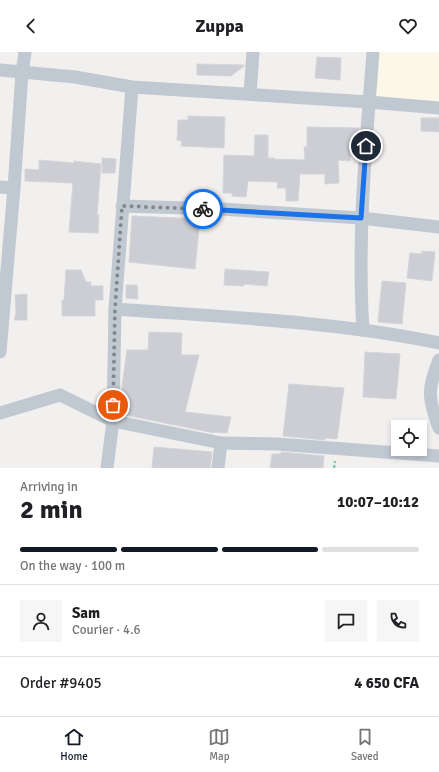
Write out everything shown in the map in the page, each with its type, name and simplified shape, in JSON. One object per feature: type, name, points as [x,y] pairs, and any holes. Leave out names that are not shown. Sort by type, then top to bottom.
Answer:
[{"type":"street","points":[[0,352],[22,73],[25,52]]},
{"type":"street","points":[[250,94],[253,52]]},
{"type":"street","points":[[363,330],[361,291],[361,218],[373,52]]},
{"type":"street","points":[[0,70],[75,77],[132,87],[369,102],[439,108]]},
{"type":"street","points":[[107,468],[113,421],[115,309],[132,87]]},
{"type":"street","points":[[0,187],[14,188]]},
{"type":"street","points":[[122,206],[361,218],[439,227]]},
{"type":"street","points":[[115,309],[293,322],[363,330],[439,343]]},
{"type":"street","points":[[439,360],[430,392],[431,405],[439,428]]},
{"type":"street","points":[[0,413],[60,396],[113,421],[221,443],[277,444],[439,456]]},
{"type":"street","points":[[218,468],[221,443]]},
{"type":"shaded area","points":[[375,52],[439,52],[439,112],[372,107]]},
{"type":"building","points":[[317,57],[341,58],[340,80],[315,78]]},
{"type":"building","points":[[197,64],[244,66],[231,76],[197,75]]},
{"type":"building","points":[[188,116],[225,117],[224,148],[181,146],[182,141],[177,140],[178,120],[188,120]]},
{"type":"building","points":[[421,118],[439,118],[439,132],[421,131]]},
{"type":"building","points":[[307,127],[359,128],[358,145],[351,144],[350,161],[338,160],[339,183],[325,184],[325,174],[300,174],[298,201],[286,201],[286,188],[277,188],[278,182],[248,181],[246,197],[232,196],[232,193],[223,193],[224,155],[254,156],[255,135],[268,135],[268,158],[305,160],[304,147],[307,147]]},
{"type":"building","points":[[102,158],[116,159],[115,173],[102,173]]},
{"type":"building","points":[[39,160],[74,163],[74,161],[101,164],[97,215],[99,215],[98,233],[69,232],[73,183],[25,181],[25,169],[39,170]]},
{"type":"building","points":[[132,216],[200,219],[195,269],[129,262]]},
{"type":"building","points":[[422,251],[435,252],[432,281],[407,278],[410,253],[422,254]]},
{"type":"building","points":[[225,269],[269,272],[267,286],[244,284],[244,286],[224,285]]},
{"type":"building","points":[[66,270],[81,270],[86,282],[91,282],[91,286],[103,286],[103,300],[95,300],[95,316],[62,316],[62,300],[64,300]]},
{"type":"building","points":[[382,281],[406,283],[402,324],[378,322]]},
{"type":"building","points":[[126,285],[137,285],[138,299],[126,298]]},
{"type":"building","points":[[27,294],[27,320],[14,320],[16,313],[15,295]]},
{"type":"building","points":[[149,332],[182,333],[181,355],[199,355],[185,412],[231,417],[227,433],[214,433],[121,414],[122,386],[127,350],[148,350]]},
{"type":"building","points":[[365,352],[400,354],[396,399],[363,397]]},
{"type":"building","points":[[289,384],[344,388],[337,439],[325,438],[325,440],[283,436]]},
{"type":"building","points":[[154,447],[212,452],[210,468],[152,468]]},
{"type":"building","points":[[281,452],[324,456],[323,468],[270,468],[272,454],[281,454]]},
{"type":"way so far","points":[[113,405],[115,309],[122,206],[203,209]]},
{"type":"route","points":[[203,209],[361,218],[366,146]]}]
